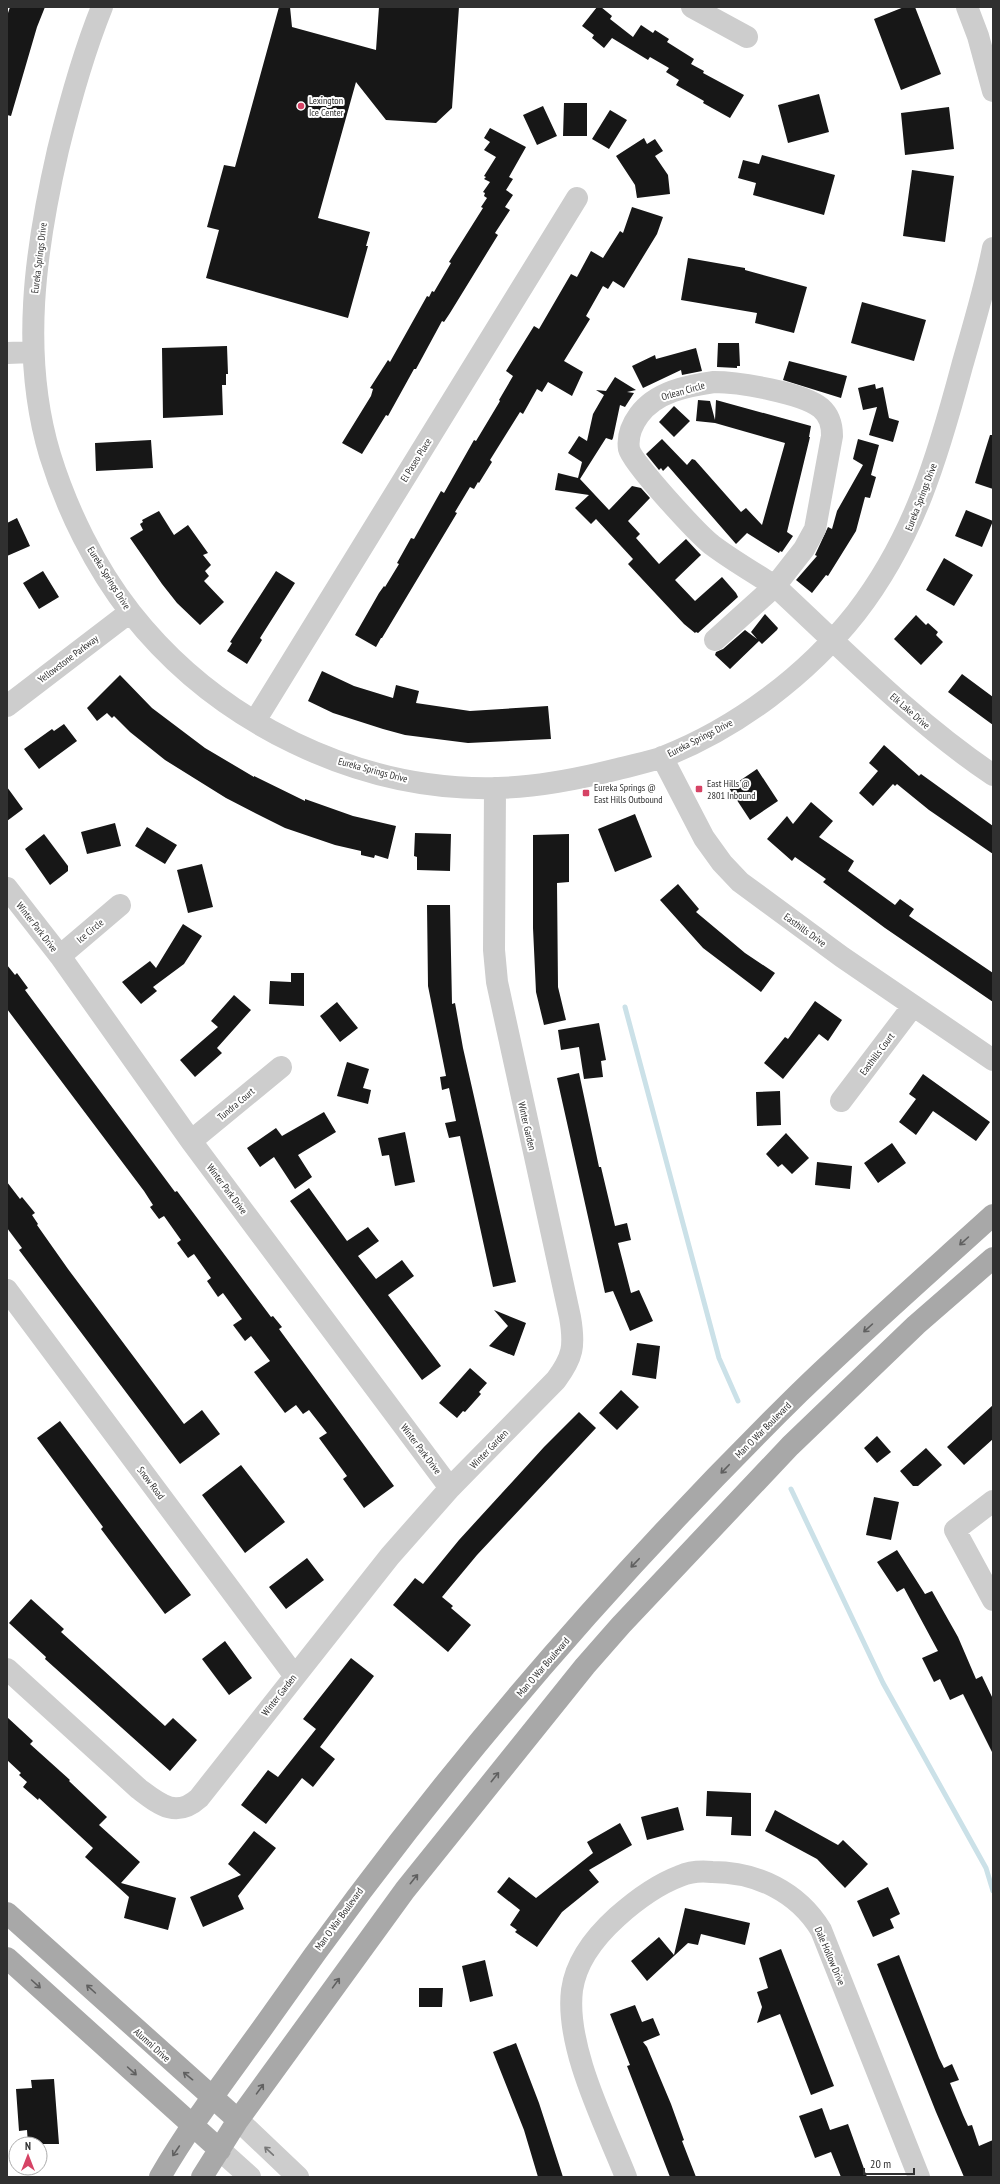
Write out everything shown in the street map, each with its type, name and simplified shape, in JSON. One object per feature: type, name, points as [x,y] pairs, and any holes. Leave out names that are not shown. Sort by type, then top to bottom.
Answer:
[{"type":"main road","name":"Man O War Boulevard","points":[[160,2177],[193,2126],[371,1876],[540,1670],[628,1571],[751,1441],[864,1332],[993,1215]]},
{"type":"main road","points":[[202,2177],[238,2120],[405,1890],[543,1716],[596,1654],[790,1446],[916,1325],[993,1258]]},
{"type":"main road","name":"Alumni Drive","points":[[7,1913],[172,2064],[214,2097],[238,2120]]},
{"type":"main road","points":[[7,1958],[220,2150]]},
{"type":"street","name":"Eureka Springs Drive","points":[[102,7],[80,66],[49,191],[40,239],[33,310],[33,352],[40,411],[49,452],[58,479],[85,540],[100,567],[130,612],[159,644],[200,683],[255,721],[320,754],[367,770],[425,783],[495,788],[546,785],[583,778],[662,757],[725,726],[761,703],[833,640],[878,581],[909,529],[930,478],[993,248]]},
{"type":"street","points":[[692,7],[747,37]]},
{"type":"street","points":[[967,7],[978,36],[993,91]]},
{"type":"street","name":"El Paseo Place","points":[[255,721],[577,198]]},
{"type":"street","points":[[7,353],[33,352]]},
{"type":"street","name":"Orlean Circle","points":[[715,640],[775,586],[804,549],[815,529],[832,436],[832,424],[821,408],[811,402],[761,387],[727,382],[700,384],[655,399],[646,406],[632,425],[629,436],[629,450],[639,467],[711,544],[775,586],[833,640]]},
{"type":"street","name":"Yellowstone Parkway","points":[[7,706],[130,612]]},
{"type":"street","name":"Elk Lake Drive","points":[[833,640],[906,709],[962,754],[993,775]]},
{"type":"street","name":"Easthills Drive","points":[[662,757],[704,838],[722,863],[740,882],[913,1006],[993,1060]]},
{"type":"street","name":"Winter Garden","points":[[7,1669],[139,1789],[157,1802],[178,1809],[191,1805],[199,1798],[294,1675],[334,1629],[390,1556],[450,1488],[556,1380],[566,1366],[572,1350],[570,1317],[497,982],[494,950],[495,788]]},
{"type":"street","name":"Winter Park Drive","points":[[7,888],[60,956],[191,1141],[450,1488]]},
{"type":"street","name":"Ice Circle","points":[[60,956],[120,905]]},
{"type":"street","name":"Easthills Court","points":[[841,1101],[913,1006]]},
{"type":"street","name":"Tundra Court","points":[[191,1141],[281,1067]]},
{"type":"street","name":"Snow Road","points":[[7,1290],[294,1675]]},
{"type":"street","points":[[993,1501],[955,1530],[993,1600]]},
{"type":"street","name":"Dale Hollow Drive","points":[[626,2177],[579,2058],[571,2021],[572,1990],[579,1968],[590,1946],[608,1925],[631,1904],[653,1889],[681,1875],[703,1871],[728,1872],[754,1877],[777,1887],[796,1900],[813,1916],[821,1930],[919,2177]]},
{"type":"street","name":"Alumni Drive","points":[[238,2120],[298,2177]]},
{"type":"street","points":[[220,2150],[250,2177]]},
{"type":"building","points":[[10,7],[45,7],[37,27],[11,116],[7,115],[7,16]]},
{"type":"building","name":"Lexington Ice Center","points":[[279,7],[290,7],[292,27],[376,50],[379,7],[459,7],[452,108],[436,123],[386,120],[356,82],[318,218],[370,232],[366,246],[368,246],[348,318],[206,278],[219,230],[207,227],[224,165],[235,167]]},
{"type":"building","points":[[597,7],[601,7],[612,16],[610,19],[633,37],[641,25],[653,33],[655,30],[669,39],[667,42],[694,59],[691,64],[704,71],[703,73],[744,95],[730,118],[703,103],[704,101],[676,85],[679,80],[666,72],[669,68],[650,57],[648,60],[612,38],[604,48],[592,38],[594,35],[582,26]]},
{"type":"building","points":[[904,7],[915,7],[941,74],[901,90],[874,19]]},
{"type":"building","points":[[819,94],[829,132],[788,143],[778,105]]},
{"type":"building","points":[[564,103],[587,103],[587,136],[563,136]]},
{"type":"building","points":[[543,106],[557,136],[537,145],[523,115]]},
{"type":"building","points":[[949,107],[954,149],[905,155],[901,113]]},
{"type":"building","points":[[610,110],[627,120],[609,149],[592,139]]},
{"type":"building","points":[[490,128],[526,147],[509,177],[513,179],[506,190],[513,195],[505,207],[510,210],[495,233],[498,235],[450,313],[444,322],[442,321],[388,416],[386,415],[362,454],[342,443],[371,396],[373,389],[370,388],[388,360],[390,362],[427,296],[429,297],[432,291],[434,292],[451,263],[449,262],[483,208],[481,207],[487,198],[484,196],[485,193],[483,192],[490,182],[484,179],[486,177],[484,176],[496,157],[484,150],[490,142],[484,138]]},
{"type":"building","points":[[644,138],[647,144],[655,139],[663,151],[655,156],[668,175],[670,194],[637,198],[635,185],[616,156]]},
{"type":"building","points":[[762,155],[835,175],[824,215],[753,195],[756,183],[738,178],[743,160],[759,164]]},
{"type":"building","points":[[912,170],[954,176],[945,242],[903,236]]},
{"type":"building","points":[[632,207],[663,217],[657,234],[624,288],[613,281],[608,289],[603,286],[586,316],[590,319],[564,361],[583,372],[572,396],[548,382],[542,392],[537,389],[523,414],[520,412],[490,460],[492,462],[479,483],[478,482],[474,489],[470,487],[455,512],[457,513],[376,647],[355,635],[379,593],[384,586],[385,587],[399,564],[397,563],[411,538],[414,539],[441,491],[444,493],[474,440],[476,441],[500,401],[499,400],[513,376],[506,371],[534,326],[539,329],[571,274],[577,277],[591,251],[603,258],[620,231],[623,233]]},
{"type":"building","points":[[688,258],[745,268],[745,270],[807,287],[794,333],[755,323],[757,313],[681,300]]},
{"type":"building","points":[[862,302],[926,320],[914,361],[851,343]]},
{"type":"building","points":[[718,343],[739,343],[740,366],[737,366],[737,368],[717,367]]},
{"type":"building","points":[[227,346],[228,374],[226,374],[226,385],[222,385],[223,415],[163,418],[162,348]]},
{"type":"building","points":[[696,348],[702,371],[682,375],[681,370],[643,388],[632,366],[655,355],[656,359]]},
{"type":"building","points":[[789,361],[847,376],[841,398],[783,380]]},
{"type":"building","points":[[615,377],[636,390],[627,392],[634,393],[625,407],[620,405],[612,440],[606,438],[580,479],[609,510],[632,486],[641,488],[650,498],[628,521],[640,534],[636,538],[659,564],[686,539],[701,555],[675,580],[695,601],[722,577],[736,593],[738,597],[698,633],[695,633],[684,624],[628,564],[633,559],[596,519],[591,524],[575,508],[589,495],[555,490],[558,473],[578,478],[582,462],[568,453],[579,436],[587,441],[593,414],[604,395],[596,390],[606,391]]},
{"type":"building","points":[[875,384],[876,389],[883,387],[889,418],[899,421],[893,442],[869,435],[877,407],[863,410],[858,388]]},
{"type":"building","points":[[698,400],[710,401],[715,420],[716,400],[811,426],[810,437],[787,532],[793,536],[782,552],[780,551],[779,553],[747,533],[736,544],[668,466],[663,471],[661,468],[659,470],[646,454],[662,439],[687,465],[692,459],[695,460],[741,512],[746,508],[762,525],[785,443],[715,423],[696,421]]},
{"type":"building","points":[[674,406],[690,421],[674,437],[659,422]]},
{"type":"building","points":[[990,435],[993,435],[993,489],[975,483]]},
{"type":"building","points":[[858,439],[879,445],[871,475],[876,477],[870,498],[865,497],[856,531],[828,576],[826,575],[812,593],[796,580],[817,556],[815,555],[828,527],[832,529],[837,511],[863,465],[853,459]]},
{"type":"building","points":[[151,440],[153,468],[96,471],[95,443]]},
{"type":"building","points":[[966,510],[993,521],[982,547],[955,536]]},
{"type":"building","points":[[159,511],[174,535],[188,525],[208,553],[203,555],[211,565],[205,571],[209,576],[204,581],[224,602],[200,625],[177,603],[130,538],[143,530],[140,524],[143,522],[142,520]]},
{"type":"building","points":[[17,518],[30,546],[7,556],[7,523]]},
{"type":"building","points":[[944,558],[973,575],[954,606],[926,590]]},
{"type":"building","points":[[43,571],[59,597],[39,609],[23,583]]},
{"type":"building","points":[[276,571],[295,583],[260,638],[262,640],[247,664],[227,651],[232,643],[230,642]]},
{"type":"building","points":[[765,614],[778,628],[777,630],[762,644],[759,641],[730,669],[715,655],[716,652],[723,649],[745,630],[757,639],[751,632]]},
{"type":"building","points":[[916,615],[926,625],[928,623],[938,632],[936,635],[943,642],[921,665],[894,639]]},
{"type":"building","points":[[322,671],[354,686],[393,698],[396,685],[419,691],[416,703],[470,711],[548,706],[551,739],[468,743],[405,735],[383,729],[333,713],[308,701]]},
{"type":"building","points":[[962,674],[993,697],[993,725],[948,692]]},
{"type":"building","points":[[120,675],[152,708],[205,748],[254,777],[305,801],[305,799],[353,816],[396,826],[388,859],[375,855],[374,858],[361,855],[361,851],[335,845],[285,828],[226,798],[165,760],[130,732],[114,716],[112,718],[107,713],[97,721],[87,708]]},
{"type":"building","points":[[64,724],[77,741],[39,769],[24,749],[52,729],[54,731]]},
{"type":"building","points":[[884,745],[919,776],[921,774],[993,826],[993,854],[929,810],[897,784],[895,786],[893,784],[873,806],[859,793],[878,771],[869,763]]},
{"type":"building","points":[[757,769],[778,801],[750,820],[729,788]]},
{"type":"building","points":[[7,787],[23,809],[7,821]]},
{"type":"building","points":[[811,802],[833,821],[819,837],[854,861],[848,871],[895,905],[900,899],[914,909],[909,916],[993,973],[993,1002],[885,928],[823,882],[826,879],[795,857],[792,861],[767,839],[787,816],[793,824]]},
{"type":"building","points":[[635,814],[652,857],[615,872],[598,829]]},
{"type":"building","points":[[115,823],[121,846],[87,854],[81,832]]},
{"type":"building","points":[[147,827],[177,845],[165,864],[135,846]]},
{"type":"building","points":[[415,833],[451,834],[450,871],[417,870],[417,857],[414,856]]},
{"type":"building","points":[[44,834],[68,866],[68,871],[50,885],[25,849]]},
{"type":"building","points":[[569,834],[569,882],[557,883],[558,987],[566,1020],[544,1025],[536,992],[533,928],[533,835]]},
{"type":"building","points":[[202,864],[213,907],[188,913],[177,870]]},
{"type":"building","points":[[678,884],[699,909],[696,912],[745,953],[775,973],[761,992],[703,948],[660,900]]},
{"type":"building","points":[[427,905],[450,905],[452,1004],[455,1003],[463,1048],[516,1282],[493,1287],[460,1136],[449,1138],[445,1123],[456,1121],[449,1088],[442,1090],[440,1077],[446,1076],[428,986]]},
{"type":"building","points":[[183,924],[202,936],[184,964],[153,987],[157,991],[141,1004],[122,982],[150,961],[156,968]]},
{"type":"building","points":[[7,965],[15,975],[17,973],[28,988],[25,990],[175,1192],[177,1191],[271,1317],[273,1316],[282,1327],[279,1329],[394,1486],[364,1508],[343,1479],[347,1476],[319,1438],[327,1433],[309,1410],[303,1414],[296,1405],[285,1413],[254,1372],[270,1361],[251,1336],[245,1341],[233,1325],[242,1319],[223,1293],[218,1297],[207,1281],[211,1278],[194,1254],[188,1258],[177,1243],[181,1240],[164,1216],[159,1219],[150,1207],[153,1205],[144,1191],[7,1009]]},
{"type":"building","points":[[291,973],[304,973],[304,1006],[269,1004],[270,981],[291,982]]},
{"type":"building","points":[[234,995],[251,1010],[217,1048],[222,1053],[195,1077],[180,1060],[218,1027],[211,1021]]},
{"type":"building","points":[[815,1001],[842,1020],[828,1041],[819,1034],[783,1079],[764,1063],[785,1037],[788,1039]]},
{"type":"building","points":[[337,1002],[358,1028],[340,1042],[320,1016]]},
{"type":"building","points":[[599,1023],[606,1060],[601,1061],[603,1077],[584,1079],[579,1047],[561,1050],[558,1030]]},
{"type":"building","points":[[347,1062],[369,1069],[363,1088],[371,1090],[368,1104],[337,1096]]},
{"type":"building","points":[[579,1073],[599,1167],[601,1167],[615,1226],[627,1223],[631,1240],[618,1243],[631,1293],[639,1290],[653,1321],[630,1331],[613,1291],[605,1293],[557,1078]]},
{"type":"building","points":[[923,1074],[990,1122],[976,1141],[933,1111],[916,1135],[899,1122],[916,1099],[909,1094]]},
{"type":"building","points":[[780,1091],[781,1125],[757,1126],[756,1092]]},
{"type":"building","points":[[324,1112],[336,1132],[298,1155],[312,1177],[295,1189],[274,1157],[260,1167],[247,1148],[276,1128],[282,1136]]},
{"type":"building","points":[[405,1132],[415,1182],[395,1186],[389,1155],[382,1156],[378,1138]]},
{"type":"building","points":[[786,1133],[809,1158],[792,1174],[782,1164],[778,1167],[766,1154]]},
{"type":"building","points":[[892,1143],[906,1163],[878,1183],[864,1163]]},
{"type":"building","points":[[817,1162],[852,1166],[850,1189],[815,1185]]},
{"type":"building","points":[[7,1182],[20,1199],[22,1197],[35,1213],[32,1215],[38,1224],[37,1225],[68,1269],[184,1424],[202,1410],[220,1434],[180,1464],[19,1250],[22,1248],[7,1228]]},
{"type":"building","points":[[309,1188],[347,1241],[368,1227],[379,1241],[358,1256],[376,1279],[402,1260],[414,1276],[388,1295],[441,1366],[422,1380],[290,1201]]},
{"type":"building","points":[[494,1310],[526,1323],[514,1356],[489,1346],[508,1326]]},
{"type":"building","points":[[637,1343],[660,1346],[656,1379],[632,1375]]},
{"type":"building","points":[[470,1368],[487,1383],[479,1392],[481,1394],[465,1412],[463,1411],[457,1418],[439,1403]]},
{"type":"building","points":[[621,1390],[639,1407],[617,1430],[599,1413]]},
{"type":"building","points":[[993,1405],[993,1439],[964,1465],[947,1447]]},
{"type":"building","points":[[579,1412],[596,1428],[477,1555],[442,1597],[453,1606],[451,1608],[471,1625],[448,1652],[393,1605],[415,1578],[423,1584],[459,1540],[544,1447]]},
{"type":"building","points":[[60,1421],[191,1595],[165,1614],[101,1529],[103,1527],[37,1438]]},
{"type":"building","points":[[877,1436],[891,1452],[877,1463],[864,1448]]},
{"type":"building","points":[[926,1448],[942,1465],[918,1486],[913,1486],[900,1471]]},
{"type":"building","points":[[241,1465],[285,1522],[245,1553],[202,1495]]},
{"type":"building","points":[[874,1497],[899,1502],[891,1540],[866,1535]]},
{"type":"building","points":[[897,1550],[925,1594],[932,1591],[958,1637],[976,1679],[982,1676],[993,1699],[993,1754],[963,1694],[950,1700],[940,1679],[934,1682],[922,1658],[938,1651],[904,1588],[897,1592],[877,1562]]},
{"type":"building","points":[[307,1558],[324,1580],[286,1609],[269,1587]]},
{"type":"building","points":[[31,1599],[64,1629],[61,1632],[165,1726],[173,1718],[197,1740],[170,1771],[45,1659],[46,1657],[9,1623]]},
{"type":"building","points":[[225,1641],[252,1678],[229,1695],[202,1659]]},
{"type":"building","points":[[351,1658],[374,1676],[320,1747],[335,1759],[313,1787],[302,1778],[266,1824],[241,1805],[268,1770],[278,1777],[316,1729],[303,1719]]},
{"type":"building","points":[[7,1717],[33,1741],[30,1744],[70,1780],[69,1781],[107,1817],[99,1825],[140,1862],[121,1883],[176,1898],[168,1930],[124,1918],[129,1897],[85,1857],[93,1848],[39,1798],[38,1800],[23,1787],[27,1782],[19,1775],[21,1773],[7,1760]]},
{"type":"building","points":[[707,1791],[751,1793],[751,1836],[731,1835],[732,1817],[706,1816]]},
{"type":"building","points":[[678,1807],[684,1830],[647,1840],[641,1817]]},
{"type":"building","points":[[775,1810],[838,1845],[843,1840],[868,1864],[845,1888],[817,1859],[765,1831]]},
{"type":"building","points":[[620,1823],[632,1845],[589,1870],[599,1882],[562,1912],[537,1947],[515,1932],[517,1930],[510,1925],[520,1910],[497,1892],[509,1877],[536,1898],[593,1853],[587,1842]]},
{"type":"building","points":[[254,1831],[276,1848],[238,1896],[244,1909],[203,1927],[190,1897],[241,1875],[228,1864]]},
{"type":"building","points":[[888,1887],[900,1914],[890,1919],[894,1928],[873,1937],[857,1901]]},
{"type":"building","points":[[685,1908],[750,1923],[745,1945],[701,1934],[698,1945],[688,1943],[647,1981],[631,1961],[659,1937],[674,1955]]},
{"type":"building","points":[[781,1949],[834,2086],[811,2095],[780,2014],[757,2023],[762,2007],[757,1992],[768,1988],[759,1958]]},
{"type":"building","points":[[899,1955],[939,2058],[944,2068],[952,2064],[959,2080],[950,2083],[968,2126],[972,2125],[979,2146],[993,2140],[993,2177],[964,2177],[936,2112],[877,1964]]},
{"type":"building","points":[[485,1960],[493,1996],[470,2002],[462,1966]]},
{"type":"building","points":[[419,1988],[443,1988],[442,2007],[419,2007]]},
{"type":"building","points":[[635,2005],[642,2022],[653,2018],[660,2035],[643,2042],[647,2047],[671,2104],[684,2140],[682,2141],[696,2177],[670,2177],[627,2066],[630,2065],[610,2014]]},
{"type":"building","points":[[516,2043],[539,2103],[563,2177],[538,2177],[524,2130],[493,2052]]},
{"type":"building","points":[[54,2079],[59,2144],[48,2144],[48,2136],[27,2136],[27,2130],[19,2131],[16,2089],[32,2088],[31,2080]]},
{"type":"building","points":[[822,2108],[830,2130],[848,2124],[867,2177],[841,2177],[831,2152],[815,2158],[799,2116]]},
{"type":"waterway","points":[[625,1007],[719,1358],[738,1401]]},
{"type":"waterway","points":[[791,1489],[883,1683],[986,1868],[993,1891]]},
{"type":"place","name":"Lexington Ice Center","points":[[301,106]]},
{"type":"place","name":"East Hills @ 2801 Inbound","points":[[699,789]]},
{"type":"place","name":"Eureka Springs @ East Hills Outbound","points":[[586,793]]}]
